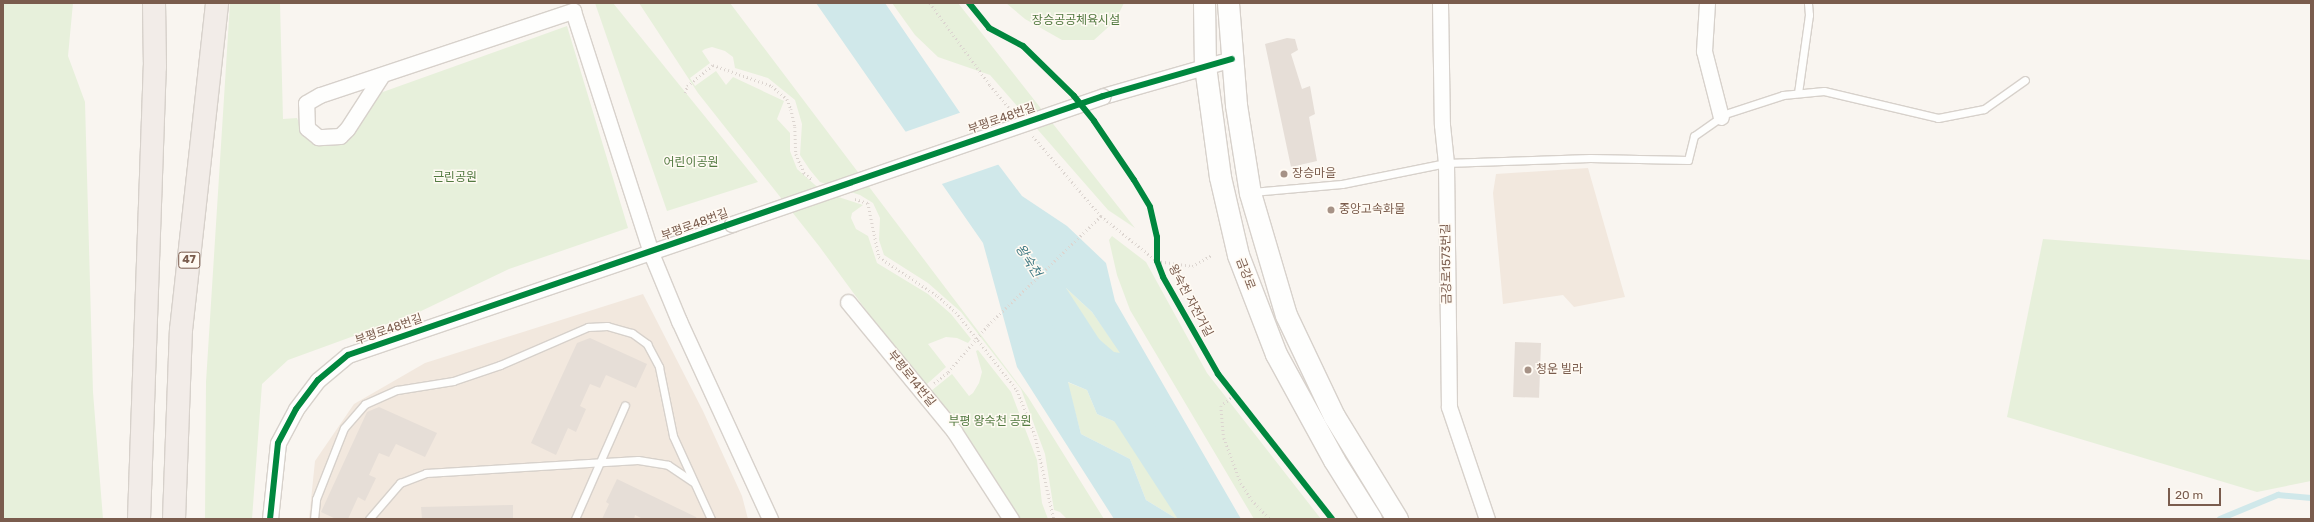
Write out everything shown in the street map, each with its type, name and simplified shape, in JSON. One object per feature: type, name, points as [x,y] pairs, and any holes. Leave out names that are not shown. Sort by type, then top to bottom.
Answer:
[{"type":"highway","points":[[139,519],[155,67],[154,3]]},
{"type":"highway","name":"47","points":[[174,519],[181,330],[217,3]]},
{"type":"main road","name":"금강로","points":[[1204,3],[1206,66],[1220,177],[1238,255],[1276,354],[1334,460],[1371,519]]},
{"type":"main road","points":[[1228,3],[1236,105],[1250,193],[1286,315],[1334,416],[1397,519]]},
{"type":"street","name":"금강로1573번길","points":[[1440,3],[1442,125],[1446,163],[1449,407],[1487,519]]},
{"type":"street","points":[[1707,3],[1704,51],[1721,117]]},
{"type":"street","points":[[382,75],[347,129],[340,136],[318,137],[307,128],[306,103],[320,95],[577,7],[651,253]]},
{"type":"street","name":"부평로48번길","points":[[270,519],[278,443],[296,409],[318,380],[348,355],[651,253],[1104,96],[1206,66],[1232,60]]},
{"type":"street","name":"부평로48번길","points":[[651,253],[679,321],[770,519]]},
{"type":"street","name":"부평로14번길","points":[[848,302],[954,431],[1011,519]]},
{"type":"lane","points":[[1798,93],[1809,14],[1808,3]]},
{"type":"lane","points":[[1250,193],[1342,184],[1446,163],[1590,158],[1688,160],[1694,136],[1721,117],[1783,95],[1824,91],[1938,118],[1984,109],[2025,80]]},
{"type":"lane","points":[[314,519],[316,499],[344,428],[365,404],[398,390],[460,379],[513,360],[588,327],[607,326],[632,333],[647,344],[659,366],[673,436],[711,519]]},
{"type":"lane","points":[[574,519],[625,405]]},
{"type":"lane","points":[[369,519],[400,483],[426,473],[599,462],[653,461],[668,465],[693,482]]},
{"type":"path","points":[[685,93],[687,86],[713,65],[772,86],[787,99],[795,127],[796,154],[804,173],[814,181]]},
{"type":"path","points":[[853,198],[868,203],[879,257],[938,296],[956,312],[976,340],[1017,390],[1035,435],[1054,519]]},
{"type":"path","points":[[948,372],[988,325],[1101,216],[1157,261],[1192,266],[1212,255]]},
{"type":"path","points":[[1239,401],[1232,393],[1221,406],[1224,438],[1241,483],[1252,500],[1270,519]]},
{"type":"shaded area","points":[[1588,168],[1625,297],[1574,307],[1563,295],[1503,304],[1493,193],[1496,174]]},
{"type":"shaded area","points":[[643,294],[703,411],[742,496],[748,519],[309,519],[315,461],[354,404],[425,363]]},
{"type":"green space","points":[[3,3],[73,3],[68,56],[85,102],[93,392],[103,519],[3,519]]},
{"type":"green space","name":"근린공원","points":[[230,3],[280,3],[283,119],[297,118],[306,138],[322,146],[335,145],[349,139],[380,93],[567,26],[628,228],[509,269],[417,313],[288,360],[262,384],[252,519],[205,519],[206,382]]},
{"type":"green space","name":"어린이공원","points":[[595,3],[613,3],[758,182],[667,211]]},
{"type":"green space","name":"부평 왕숙천 공원","points":[[639,3],[730,3],[1028,397],[1104,519],[1067,519],[1060,512],[1054,510],[1045,454],[1021,389],[961,312],[928,283],[884,255],[879,240],[880,218],[873,203],[860,195],[820,182],[810,170],[800,155],[802,124],[795,100],[768,78],[735,68],[733,57],[725,51],[712,47],[702,51],[710,63],[690,78],[695,86],[716,71],[726,85],[733,77],[784,101],[777,119],[790,133],[790,151],[797,169],[823,192],[863,205],[852,213],[851,218],[856,229],[868,236],[877,263],[928,294],[951,314],[971,339],[968,343],[957,338],[946,337],[928,344],[946,367],[927,384],[931,391],[952,374],[969,396],[973,393],[979,383],[982,372],[976,351],[978,350],[1011,392],[1037,460],[1042,503],[1048,519],[1019,519],[819,246],[698,93]]},
{"type":"green space","points":[[892,3],[958,3],[1135,228],[1108,210],[990,75],[938,57],[915,35]]},
{"type":"green space","name":"장승공공체육시설","points":[[1006,3],[1124,3],[1115,21],[1094,40],[1062,40],[1025,19]]},
{"type":"green space","points":[[1112,236],[1146,262],[1207,373],[1321,519],[1254,519],[1130,310],[1117,275],[1109,240]]},
{"type":"green space","points":[[2043,239],[2311,260],[2311,481],[2257,492],[2007,417]]},
{"type":"green space","points":[[1066,288],[1092,312],[1121,353],[1114,353],[1093,334],[1122,387],[1115,385],[1084,356],[1064,342],[1055,319],[1045,304]]},
{"type":"green space","points":[[1067,382],[1087,390],[1097,414],[1125,426],[1158,470],[1199,505],[1206,519],[1177,519],[1146,500],[1130,459],[1081,434]]},
{"type":"water","points":[[816,3],[885,3],[967,123],[1022,196],[1067,226],[1106,263],[1115,301],[1241,519],[1206,519],[1199,505],[1158,470],[1125,426],[1097,414],[1087,390],[1068,382],[1081,434],[1130,459],[1146,500],[1177,519],[1114,519],[1017,367],[983,243]],"holes":[[[1066,288],[1092,312],[1120,353],[1114,352],[1092,333],[1122,387],[1115,385],[1084,356],[1064,342],[1055,319],[1045,303]]]},
{"type":"pier","points":[[962,112],[1000,164],[939,185],[902,133]]},
{"type":"building","points":[[1287,38],[1295,39],[1298,50],[1291,54],[1302,89],[1310,86],[1315,114],[1309,117],[1317,161],[1291,167],[1265,44]]},
{"type":"building","points":[[590,338],[647,364],[636,388],[606,375],[600,388],[590,384],[580,406],[586,409],[576,432],[568,428],[556,455],[531,443],[577,343]]},
{"type":"building","name":"청운 빌라","points":[[1515,342],[1541,343],[1539,398],[1513,397]]},
{"type":"building","points":[[379,407],[437,433],[425,457],[396,444],[389,457],[379,453],[369,475],[376,478],[365,501],[358,497],[348,519],[336,519],[321,512],[367,412]]},
{"type":"building","points":[[617,479],[696,517],[697,519],[643,519],[635,515],[634,519],[602,519],[609,504],[606,502]]},
{"type":"building","points":[[513,505],[513,519],[422,519],[421,507]]},
{"type":"waterway","name":"왕숙천","points":[[1030,262],[1197,519]]},
{"type":"waterway","points":[[2220,519],[2278,495],[2311,498]]},
{"type":"cycle path","name":"왕숙천 자전거길","points":[[969,3],[989,28],[1023,46],[1074,96],[1094,121],[1134,180],[1150,207],[1157,237],[1157,261],[1163,277],[1218,374],[1332,519]]},
{"type":"cycle path","points":[[270,519],[278,443],[296,409],[318,380],[348,355],[1103,96],[1232,59]]},
{"type":"place","name":"장승마을","points":[[1284,174]]},
{"type":"place","name":"중앙고속화물","points":[[1331,210]]},
{"type":"place","name":"청운 빌라","points":[[1528,370]]}]
